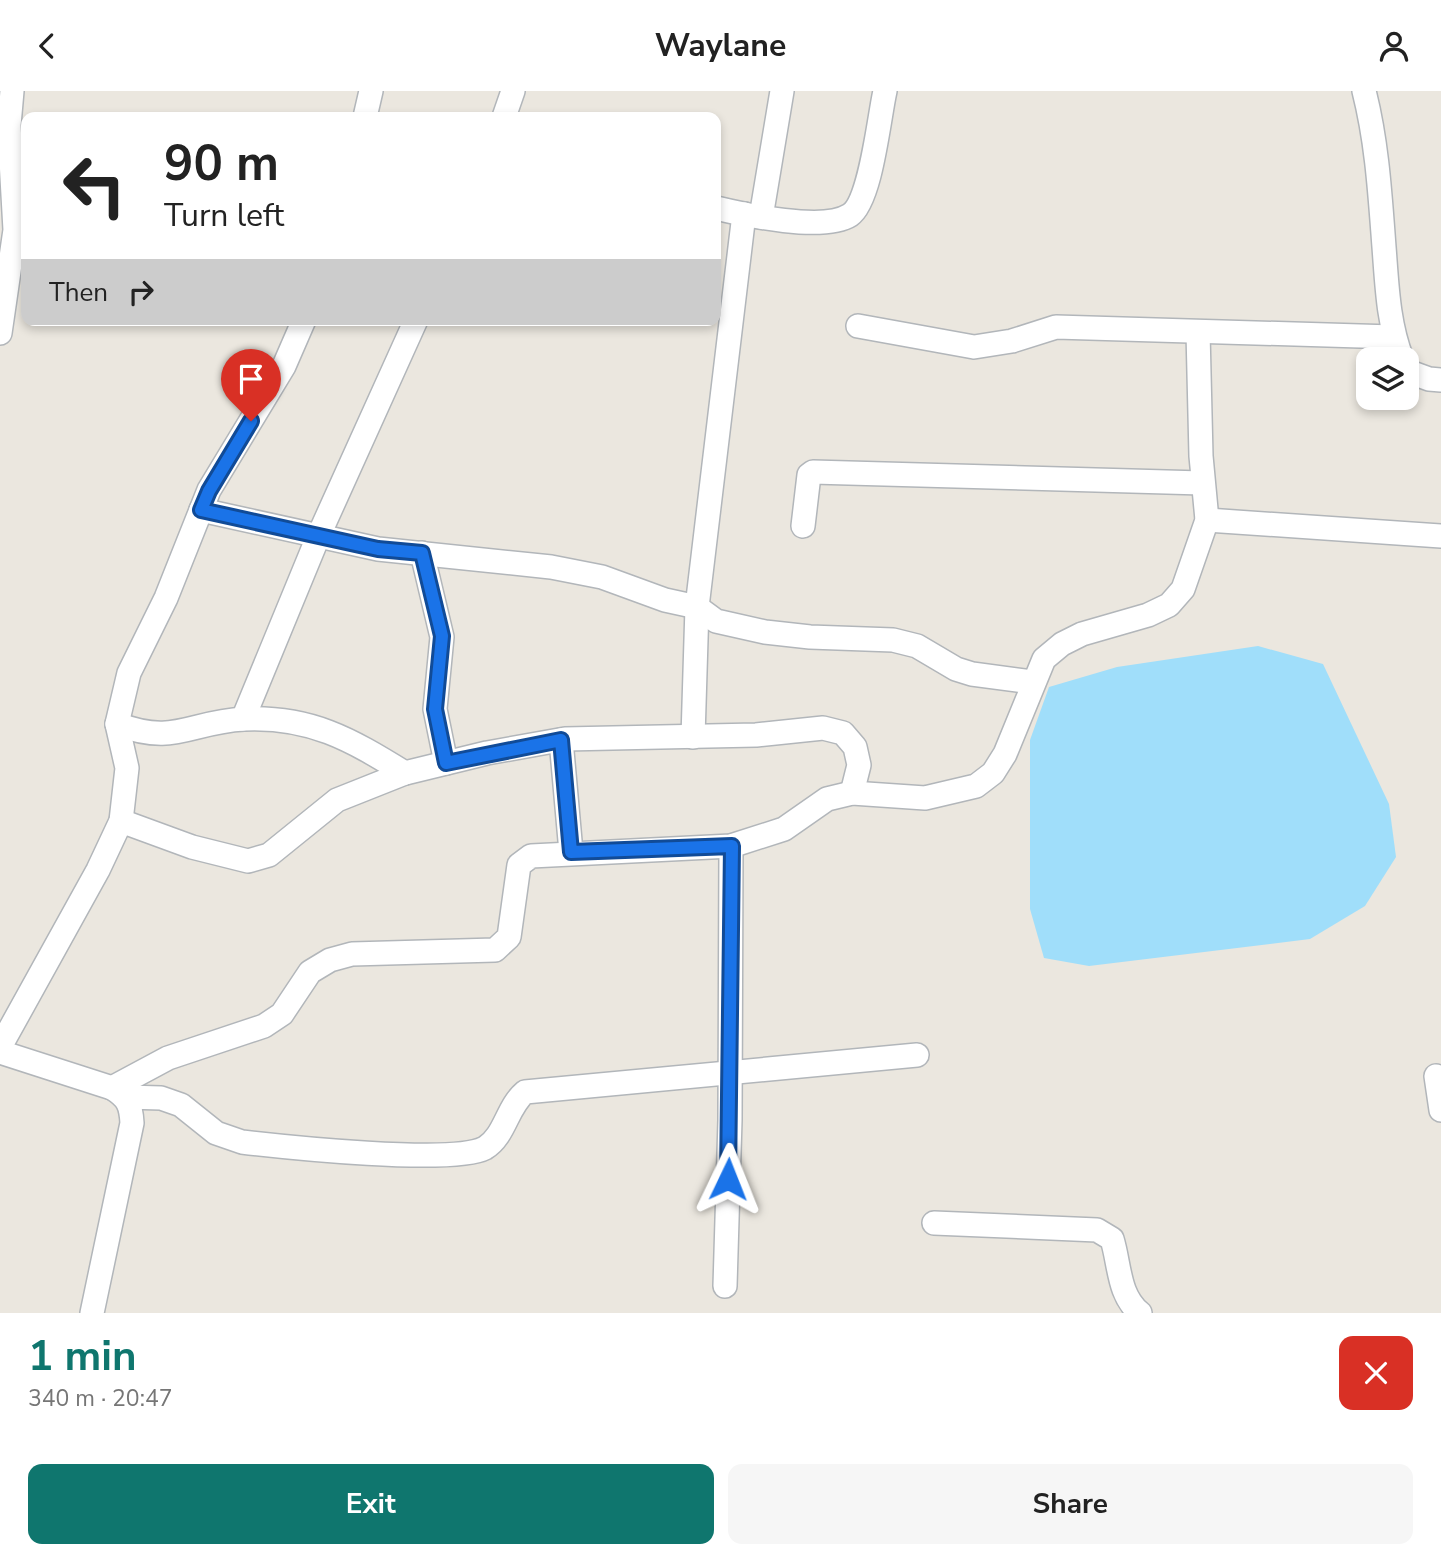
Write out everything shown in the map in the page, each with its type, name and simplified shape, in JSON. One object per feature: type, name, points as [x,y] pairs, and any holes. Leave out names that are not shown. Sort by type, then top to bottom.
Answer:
[{"type":"street","points":[[0,333],[15,230],[6,153],[12,91]]},
{"type":"street","points":[[366,112],[371,91]]},
{"type":"street","points":[[507,112],[513,91]]},
{"type":"street","points":[[693,737],[697,607],[752,216],[782,91]]},
{"type":"street","points":[[721,209],[752,216],[827,221],[850,215],[860,202],[867,180],[885,91]]},
{"type":"street","points":[[1364,91],[1378,164],[1393,337],[1397,347]]},
{"type":"street","points":[[301,326],[284,366],[227,460],[201,510],[166,598],[129,673],[117,724],[127,768],[121,821],[98,870],[0,1049],[119,1093],[161,1098],[181,1105],[216,1133],[242,1142],[449,1155],[486,1147],[498,1135],[514,1100],[525,1092],[917,1055]]},
{"type":"street","points":[[243,719],[318,537],[413,326]]},
{"type":"street","points":[[858,326],[974,347],[1012,341],[1056,327],[1393,337]]},
{"type":"street","points":[[119,1093],[168,1058],[264,1026],[282,1014],[310,972],[330,960],[352,954],[495,950],[509,937],[519,865],[531,856],[732,846],[784,828],[827,799],[852,793],[925,798],[976,786],[993,773],[1004,754],[1032,682],[1044,659],[1062,644],[1082,634],[1148,615],[1169,605],[1183,589],[1207,520],[1202,483],[1198,332]]},
{"type":"street","points":[[1419,375],[1441,380]]},
{"type":"street","points":[[803,526],[809,475],[813,472],[1202,483]]},
{"type":"street","points":[[201,510],[378,549],[551,567],[602,577],[665,600],[697,607],[716,621],[765,632],[893,640],[917,646],[956,669],[972,674],[1032,682]]},
{"type":"street","points":[[1207,520],[1441,536]]},
{"type":"street","points":[[422,553],[442,636],[435,709],[446,763]]},
{"type":"street","points":[[117,724],[159,735],[243,719],[309,723],[349,739],[405,773]]},
{"type":"street","points":[[121,821],[202,851],[248,862],[269,855],[337,800],[405,773],[446,763],[561,740],[756,736],[823,728],[843,733],[855,747],[859,765],[852,793]]},
{"type":"street","points":[[561,740],[571,852]]},
{"type":"street","points":[[725,1286],[731,1072],[732,846]]},
{"type":"street","points":[[1436,1076],[1441,1110]]},
{"type":"street","points":[[92,1313],[132,1123],[131,1107],[119,1093]]},
{"type":"street","points":[[934,1223],[1097,1230],[1112,1239],[1123,1288],[1130,1305],[1140,1313]]},
{"type":"water","points":[[1258,646],[1323,664],[1389,804],[1396,857],[1365,906],[1310,939],[1089,966],[1044,958],[1030,909],[1030,740],[1049,687],[1117,667]]},
{"type":"route","points":[[251,421],[209,491],[201,510],[378,549],[422,553],[439,614],[442,636],[435,709],[446,763],[561,740],[571,852],[732,846],[728,1179]]}]
